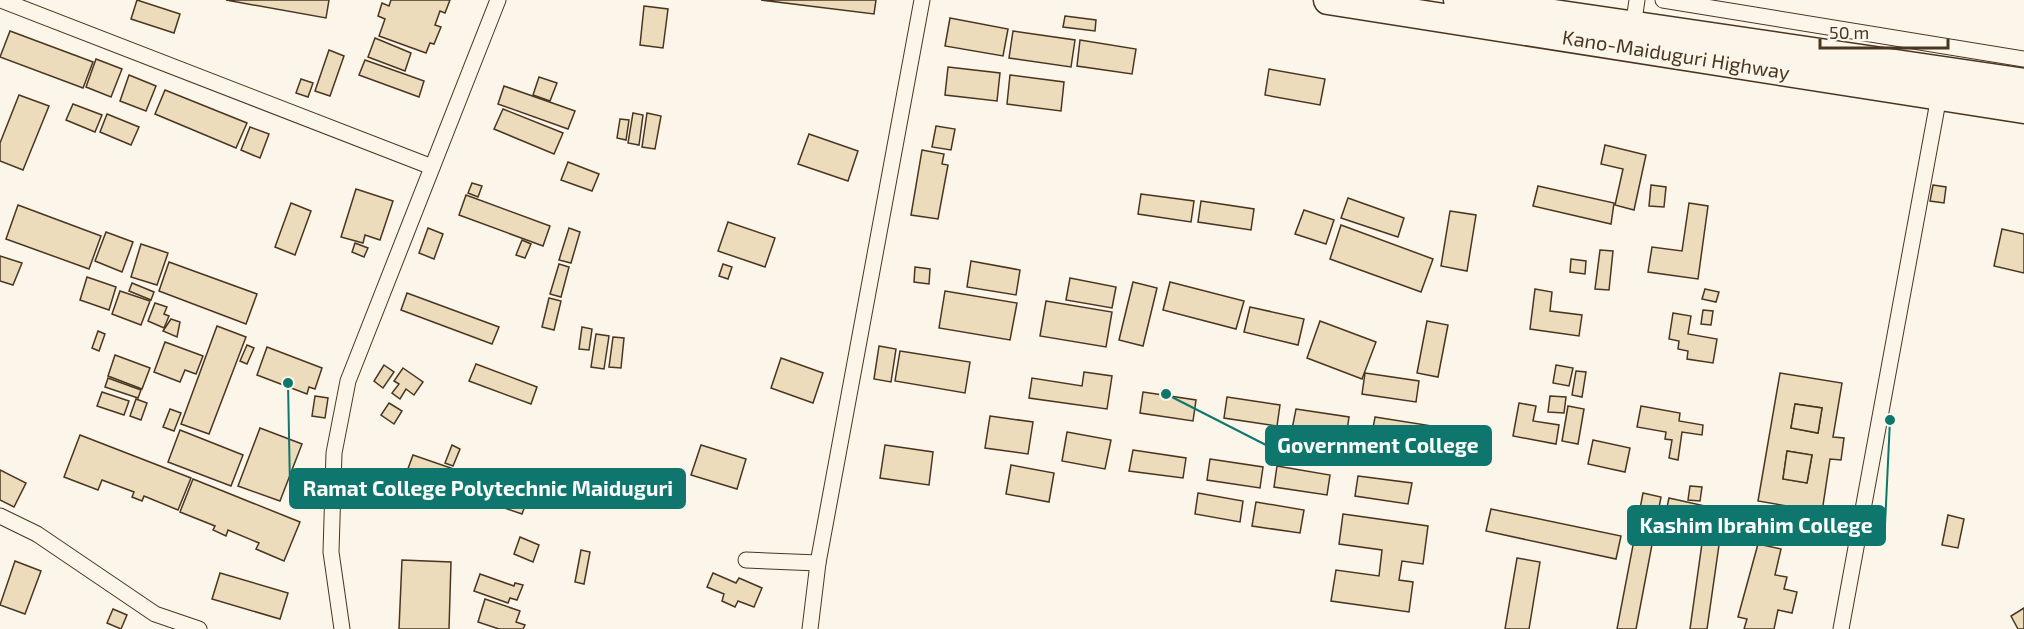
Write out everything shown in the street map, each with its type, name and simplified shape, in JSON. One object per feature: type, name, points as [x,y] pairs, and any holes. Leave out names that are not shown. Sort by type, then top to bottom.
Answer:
[{"type":"highway","name":"Kano-Maiduguri Highway","points":[[1328,0],[2024,109]]},
{"type":"highway","name":"Kano-Maiduguri Highway","points":[[1458,0],[1635,13],[2024,83]]},
{"type":"street","points":[[1,0],[432,167]]},
{"type":"street","points":[[342,629],[331,552],[334,453],[348,381],[498,0]]},
{"type":"street","points":[[810,629],[818,563],[922,0]]},
{"type":"street","points":[[1663,0],[2024,59]]},
{"type":"street","points":[[1841,629],[1939,96]]},
{"type":"street","points":[[0,516],[37,534],[155,614],[199,629]]},
{"type":"street","points":[[746,560],[818,563]]},
{"type":"building","points":[[137,0],[180,14],[174,33],[131,19]]},
{"type":"building","points":[[226,0],[329,0],[326,18]]},
{"type":"building","points":[[391,0],[450,0],[445,13],[440,11],[435,25],[441,27],[434,44],[430,43],[426,53],[379,36],[385,19],[378,16],[382,3],[389,6]]},
{"type":"building","points":[[761,0],[876,0],[874,14]]},
{"type":"building","points":[[644,6],[668,9],[663,48],[640,45]]},
{"type":"building","points":[[1065,16],[1096,20],[1095,31],[1063,27]]},
{"type":"building","points":[[950,18],[1008,29],[1003,56],[945,46]]},
{"type":"building","points":[[10,31],[93,62],[83,88],[0,57]]},
{"type":"building","points":[[1013,31],[1075,40],[1071,67],[1009,58]]},
{"type":"building","points":[[375,38],[411,53],[405,71],[368,57]]},
{"type":"building","points":[[1080,40],[1136,49],[1132,74],[1077,66]]},
{"type":"building","points":[[329,50],[344,56],[330,96],[315,91]]},
{"type":"building","points":[[96,59],[122,69],[111,97],[86,87]]},
{"type":"building","points":[[365,60],[424,81],[419,97],[359,75]]},
{"type":"building","points":[[948,67],[1000,73],[997,101],[945,95]]},
{"type":"building","points":[[1269,69],[1325,79],[1320,105],[1265,95]]},
{"type":"building","points":[[129,75],[156,86],[146,111],[120,101]]},
{"type":"building","points":[[1010,75],[1064,82],[1061,111],[1007,104]]},
{"type":"building","points":[[539,77],[557,83],[550,101],[533,95]]},
{"type":"building","points":[[301,79],[313,83],[308,97],[296,93]]},
{"type":"building","points":[[504,86],[575,111],[568,129],[498,104]]},
{"type":"building","points":[[165,90],[247,123],[236,148],[155,114]]},
{"type":"building","points":[[19,95],[49,106],[23,170],[0,161],[0,143]]},
{"type":"building","points":[[73,104],[102,115],[95,132],[66,120]]},
{"type":"building","points":[[503,109],[563,133],[554,154],[494,129]]},
{"type":"building","points":[[633,113],[643,115],[639,145],[628,143]]},
{"type":"building","points":[[647,113],[661,116],[655,149],[642,147]]},
{"type":"building","points":[[107,114],[139,127],[131,145],[100,132]]},
{"type":"building","points":[[620,119],[629,120],[626,140],[617,138]]},
{"type":"building","points":[[936,126],[955,129],[951,150],[932,147]]},
{"type":"building","points":[[250,127],[269,134],[260,158],[241,150]]},
{"type":"building","points":[[809,134],[858,151],[848,181],[798,164]]},
{"type":"building","points":[[1605,145],[1646,155],[1634,210],[1615,205],[1623,169],[1601,164]]},
{"type":"building","points":[[922,150],[944,154],[942,164],[948,165],[938,219],[911,215]]},
{"type":"building","points":[[568,162],[599,174],[592,191],[561,180]]},
{"type":"building","points":[[472,183],[482,186],[478,197],[468,193]]},
{"type":"building","points":[[1651,185],[1666,187],[1664,207],[1649,206]]},
{"type":"building","points":[[1933,185],[1946,187],[1944,203],[1930,201]]},
{"type":"building","points":[[1538,186],[1614,203],[1611,224],[1533,206]]},
{"type":"building","points":[[356,189],[393,201],[380,240],[365,235],[363,243],[341,237]]},
{"type":"building","points":[[1141,194],[1194,201],[1191,222],[1138,214]]},
{"type":"building","points":[[466,195],[550,226],[543,246],[459,215]]},
{"type":"building","points":[[1348,198],[1404,218],[1398,237],[1341,218]]},
{"type":"building","points":[[1201,201],[1254,209],[1251,230],[1198,222]]},
{"type":"building","points":[[291,203],[311,211],[295,255],[275,247]]},
{"type":"building","points":[[1689,203],[1708,206],[1698,279],[1648,272],[1652,247],[1682,251]]},
{"type":"building","points":[[18,205],[101,236],[89,269],[6,239]]},
{"type":"building","points":[[1304,210],[1334,220],[1326,244],[1295,234]]},
{"type":"building","points":[[1450,211],[1476,215],[1467,271],[1441,266]]},
{"type":"building","points":[[728,222],[775,238],[765,267],[718,251]]},
{"type":"building","points":[[1341,225],[1433,259],[1421,292],[1330,259]]},
{"type":"building","points":[[428,228],[443,234],[434,259],[419,253]]},
{"type":"building","points":[[569,228],[580,232],[571,263],[559,260]]},
{"type":"building","points":[[2002,229],[2024,234],[2024,273],[1994,266]]},
{"type":"building","points":[[106,232],[133,242],[122,272],[95,261]]},
{"type":"building","points":[[522,240],[531,244],[525,258],[516,255]]},
{"type":"building","points":[[355,243],[368,248],[364,257],[352,252]]},
{"type":"building","points":[[141,244],[168,253],[157,285],[131,277]]},
{"type":"building","points":[[1600,250],[1613,251],[1609,290],[1595,289]]},
{"type":"building","points":[[0,256],[22,263],[13,285],[0,281]]},
{"type":"building","points":[[1571,259],[1586,261],[1585,274],[1570,272]]},
{"type":"building","points":[[971,261],[1020,270],[1016,295],[967,287]]},
{"type":"building","points":[[169,262],[257,294],[246,324],[159,291]]},
{"type":"building","points":[[559,264],[569,267],[561,297],[550,294]]},
{"type":"building","points":[[723,264],[732,267],[728,279],[719,276]]},
{"type":"building","points":[[915,267],[930,269],[929,284],[914,282]]},
{"type":"building","points":[[87,277],[116,287],[109,310],[80,300]]},
{"type":"building","points":[[1070,278],[1116,287],[1112,308],[1066,300]]},
{"type":"building","points":[[1133,282],[1157,288],[1143,346],[1119,340]]},
{"type":"building","points":[[1170,282],[1244,301],[1236,329],[1163,310]]},
{"type":"building","points":[[132,283],[154,292],[151,300],[129,291]]},
{"type":"building","points":[[1535,289],[1552,292],[1550,311],[1582,315],[1579,336],[1530,329]]},
{"type":"building","points":[[1705,289],[1719,292],[1716,302],[1702,299]]},
{"type":"building","points":[[120,291],[150,301],[141,325],[112,314]]},
{"type":"building","points":[[945,291],[1017,303],[1010,340],[939,328]]},
{"type":"building","points":[[407,293],[499,327],[492,344],[401,310]]},
{"type":"building","points":[[549,298],[561,301],[554,330],[542,327]]},
{"type":"building","points":[[1046,301],[1112,312],[1106,347],[1040,336]]},
{"type":"building","points":[[155,303],[167,307],[164,314],[169,316],[164,328],[148,321]]},
{"type":"building","points":[[1250,307],[1304,319],[1298,345],[1244,332]]},
{"type":"building","points":[[1703,310],[1713,311],[1711,325],[1701,324]]},
{"type":"building","points":[[1673,313],[1691,316],[1688,334],[1717,339],[1713,363],[1687,359],[1688,351],[1678,349],[1679,341],[1669,339]]},
{"type":"building","points":[[171,319],[180,322],[177,337],[163,331]]},
{"type":"building","points":[[1320,321],[1376,342],[1362,379],[1307,358]]},
{"type":"building","points":[[1427,321],[1448,325],[1438,377],[1417,373]]},
{"type":"building","points":[[217,326],[246,337],[209,434],[181,424]]},
{"type":"building","points":[[582,327],[592,329],[589,350],[579,349]]},
{"type":"building","points":[[98,331],[105,334],[99,351],[92,348]]},
{"type":"building","points":[[596,334],[609,336],[604,369],[591,367]]},
{"type":"building","points":[[613,337],[624,338],[621,368],[609,367]]},
{"type":"building","points":[[165,342],[203,356],[196,374],[185,370],[180,382],[154,372]]},
{"type":"building","points":[[247,345],[254,348],[247,364],[240,361]]},
{"type":"building","points":[[879,346],[896,349],[891,382],[874,379]]},
{"type":"building","points":[[267,347],[322,368],[315,389],[309,387],[307,394],[257,375]]},
{"type":"building","points":[[900,351],[970,362],[965,393],[895,381]]},
{"type":"building","points":[[115,355],[150,368],[142,389],[108,376]]},
{"type":"building","points":[[781,358],[823,373],[813,403],[771,388]]},
{"type":"building","points":[[476,364],[537,387],[531,404],[469,381]]},
{"type":"building","points":[[384,365],[394,372],[383,388],[374,381]]},
{"type":"building","points":[[1556,365],[1573,368],[1569,386],[1553,383]]},
{"type":"building","points":[[403,368],[423,382],[414,395],[406,389],[400,399],[392,393],[399,384],[394,381]]},
{"type":"building","points":[[1576,371],[1586,372],[1582,397],[1572,395]]},
{"type":"building","points":[[1084,372],[1112,376],[1107,409],[1029,398],[1032,378],[1082,386]]},
{"type":"building","points":[[1365,373],[1419,381],[1416,402],[1362,394]]},
{"type":"building","points":[[1780,373],[1842,383],[1833,437],[1844,438],[1841,460],[1830,459],[1822,512],[1758,501]],"holes":[[[1795,404],[1822,408],[1818,433],[1791,428]],[[1787,451],[1812,455],[1807,483],[1783,479]]]},
{"type":"building","points":[[108,378],[141,390],[138,398],[105,387]]},
{"type":"building","points":[[102,392],[129,401],[124,415],[97,406]]},
{"type":"building","points":[[1143,392],[1196,400],[1193,421],[1140,413]]},
{"type":"building","points":[[315,396],[328,398],[325,418],[312,416]]},
{"type":"building","points":[[1550,396],[1566,397],[1564,413],[1548,412]]},
{"type":"building","points":[[1227,397],[1280,405],[1277,426],[1224,418]]},
{"type":"building","points":[[136,399],[147,403],[141,420],[130,416]]},
{"type":"building","points":[[389,403],[402,411],[394,424],[381,415]]},
{"type":"building","points":[[1519,403],[1536,406],[1533,421],[1559,425],[1556,444],[1513,436]]},
{"type":"building","points":[[1795,404],[1822,408],[1818,433],[1791,428]]},
{"type":"building","points":[[1568,406],[1584,409],[1578,444],[1562,441]]},
{"type":"building","points":[[1641,406],[1680,413],[1679,421],[1703,425],[1702,435],[1682,432],[1678,460],[1669,458],[1672,440],[1665,439],[1666,432],[1637,427]]},
{"type":"building","points":[[170,409],[181,413],[174,431],[163,427]]},
{"type":"building","points":[[1296,409],[1349,417],[1346,437],[1292,429]]},
{"type":"building","points":[[990,416],[1033,422],[1028,454],[985,448]]},
{"type":"building","points":[[1375,417],[1445,428],[1440,457],[1370,445]]},
{"type":"building","points":[[260,428],[302,444],[280,501],[238,486]]},
{"type":"building","points":[[180,430],[243,455],[231,486],[168,462]]},
{"type":"building","points":[[1067,432],[1111,440],[1105,469],[1062,461]]},
{"type":"building","points":[[80,435],[191,478],[178,510],[144,496],[142,501],[132,497],[134,492],[102,480],[98,490],[64,477]]},
{"type":"building","points":[[1593,440],[1630,448],[1625,472],[1588,464]]},
{"type":"building","points":[[452,445],[460,449],[453,466],[445,463]]},
{"type":"building","points":[[701,445],[746,459],[737,489],[691,475]]},
{"type":"building","points":[[885,445],[933,452],[929,485],[880,478]]},
{"type":"building","points":[[1133,450],[1186,458],[1183,478],[1129,471]]},
{"type":"building","points":[[1787,451],[1812,455],[1807,483],[1783,479]]},
{"type":"building","points":[[413,455],[529,495],[522,514],[406,474]]},
{"type":"building","points":[[1210,459],[1263,467],[1260,488],[1207,480]]},
{"type":"building","points":[[1011,465],[1054,473],[1049,502],[1006,494]]},
{"type":"building","points":[[1277,466],[1330,475],[1327,495],[1274,487]]},
{"type":"building","points":[[0,470],[26,483],[14,507],[0,500]]},
{"type":"building","points":[[1358,476],[1412,483],[1408,504],[1355,496]]},
{"type":"building","points":[[193,479],[300,522],[284,561],[256,549],[259,543],[228,530],[226,536],[213,530],[215,526],[180,512]]},
{"type":"building","points":[[1690,486],[1702,487],[1700,501],[1688,500]]},
{"type":"building","points":[[1198,493],[1243,501],[1240,522],[1195,514]]},
{"type":"building","points":[[1643,493],[1661,497],[1636,629],[1617,629]]},
{"type":"building","points":[[1669,498],[1714,508],[1711,522],[1666,512]]},
{"type":"building","points":[[1256,502],[1304,510],[1300,533],[1252,526]]},
{"type":"building","points":[[1491,509],[1621,536],[1616,559],[1486,531]]},
{"type":"building","points":[[1343,514],[1428,526],[1423,564],[1402,561],[1399,580],[1413,582],[1409,612],[1331,601],[1336,570],[1379,576],[1382,550],[1339,544]]},
{"type":"building","points":[[1948,515],[1964,519],[1958,548],[1942,545]]},
{"type":"building","points":[[1705,522],[1722,524],[1707,629],[1690,629]]},
{"type":"building","points":[[520,537],[539,545],[533,562],[514,554]]},
{"type":"building","points":[[1758,544],[1781,549],[1775,575],[1787,577],[1784,589],[1797,592],[1792,613],[1778,610],[1774,629],[1744,629],[1747,619],[1738,617]]},
{"type":"building","points":[[581,550],[590,552],[584,584],[575,582]]},
{"type":"building","points":[[1517,558],[1540,562],[1529,629],[1505,629]]},
{"type":"building","points":[[402,560],[451,562],[449,629],[399,629]]},
{"type":"building","points":[[15,561],[41,571],[25,614],[0,605]]},
{"type":"building","points":[[220,573],[288,593],[280,619],[212,599]]},
{"type":"building","points":[[713,573],[736,583],[739,578],[762,588],[754,607],[738,601],[735,607],[722,601],[724,594],[707,587]]},
{"type":"building","points":[[480,574],[514,586],[515,583],[523,585],[517,600],[510,598],[508,603],[474,591]]},
{"type":"building","points":[[485,599],[520,611],[516,622],[525,625],[523,629],[499,629],[478,622]]},
{"type":"building","points":[[2024,608],[2024,629],[2018,629],[2011,616]]},
{"type":"building","points":[[113,609],[127,615],[121,629],[107,623]]},
{"type":"place","name":"Ramat College Polytechnic Maiduguri","points":[[288,383]]},
{"type":"place","name":"Government College","points":[[1166,394]]},
{"type":"place","name":"Kashim Ibrahim College","points":[[1890,420]]}]
